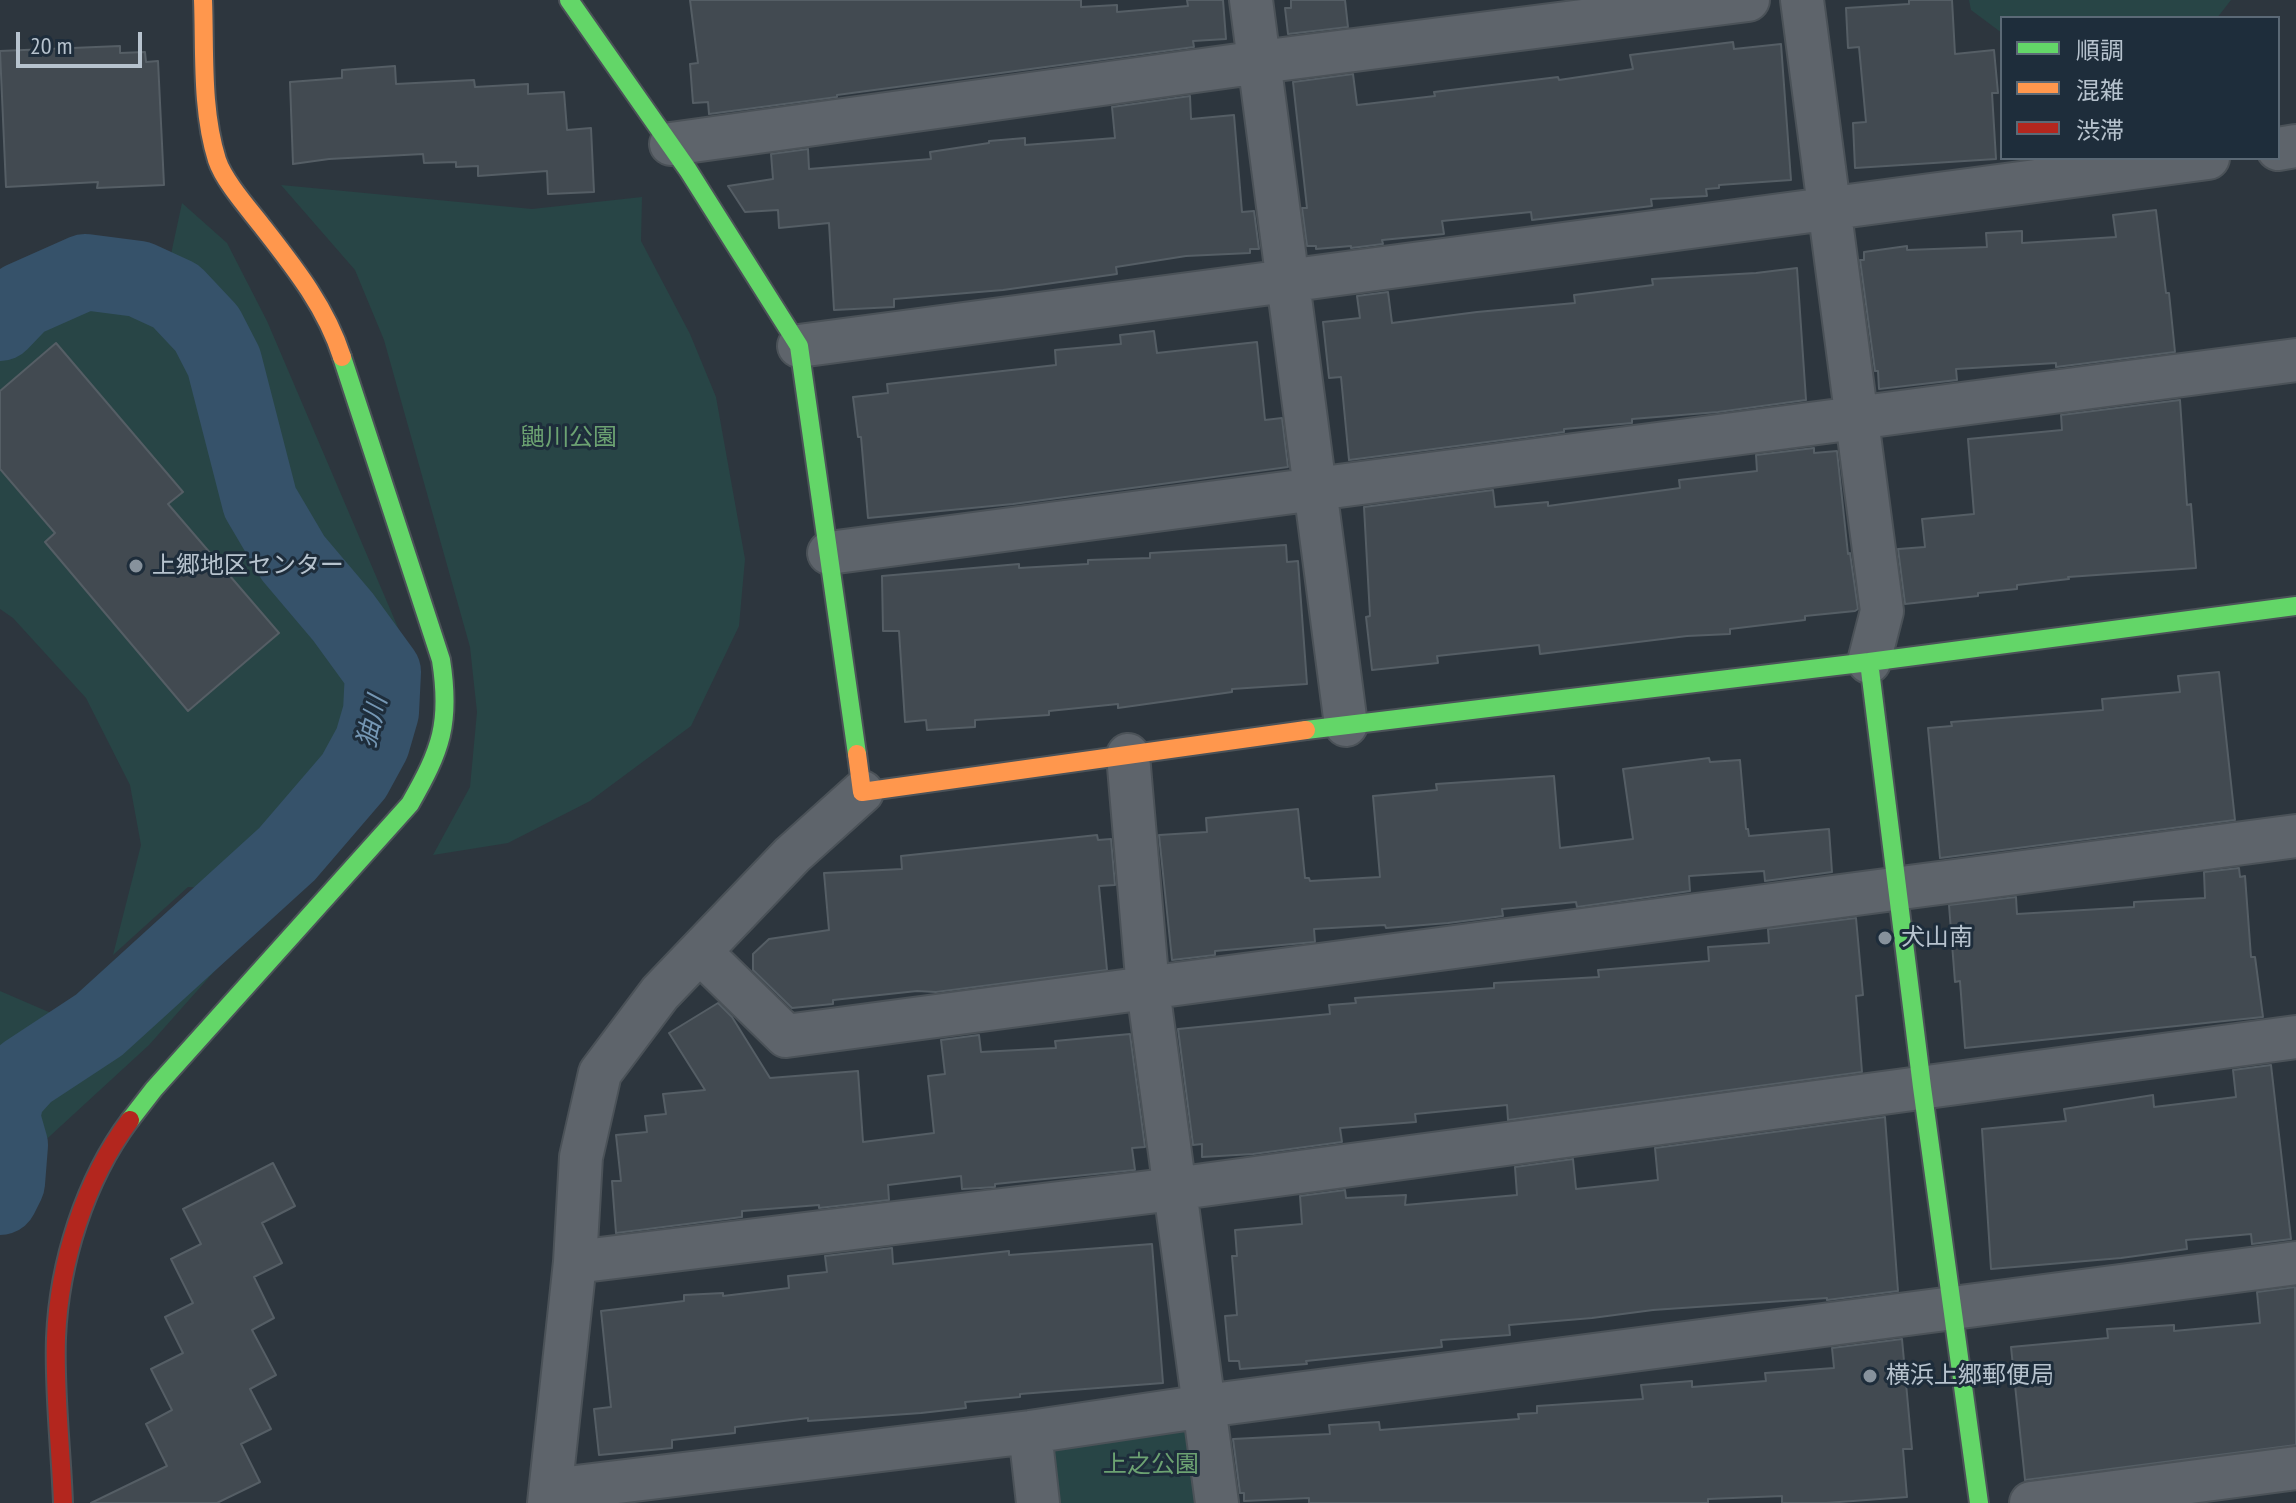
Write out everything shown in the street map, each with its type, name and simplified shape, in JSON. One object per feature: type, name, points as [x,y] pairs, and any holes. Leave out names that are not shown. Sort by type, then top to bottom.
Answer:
[{"type":"street","points":[[63,1503],[56,1337],[66,1261],[94,1180],[119,1135],[154,1089],[328,890],[410,804],[437,757],[446,721],[447,689],[441,660],[336,337],[304,280],[246,206],[218,162],[207,110],[203,0]]},
{"type":"street","points":[[569,0],[671,144],[799,346],[862,792]]},
{"type":"street","points":[[1251,0],[1346,725]]},
{"type":"street","points":[[671,144],[1260,62],[1748,0]]},
{"type":"street","points":[[1802,0],[1882,611],[1869,662],[1922,1087],[1979,1503]]},
{"type":"street","points":[[799,346],[2193,160]]},
{"type":"street","points":[[829,553],[2296,360]]},
{"type":"street","points":[[2296,606],[1869,662],[1346,725],[862,792],[792,855],[660,993],[600,1073],[581,1157],[575,1262],[550,1496],[1205,1406],[2296,1263]]},
{"type":"street","points":[[1128,755],[1148,989],[1217,1503]]},
{"type":"street","points":[[700,952],[786,1036],[2296,836]]},
{"type":"street","points":[[575,1262],[1174,1189],[2296,1037]]},
{"type":"street","points":[[1030,1432],[1038,1503]]},
{"type":"street","points":[[2031,1503],[2296,1468]]},
{"type":"green space","points":[[1969,0],[2231,0],[2219,16],[2000,16],[2000,32],[1971,10]]},
{"type":"green space","name":"鼬川公園","points":[[281,185],[532,209],[642,197],[641,241],[690,334],[716,397],[745,559],[739,626],[691,726],[590,801],[508,843],[433,855],[470,787],[477,712],[470,647],[384,340],[355,270]]},
{"type":"green space","points":[[182,203],[227,243],[267,321],[405,644],[355,625],[287,541],[237,425],[201,325],[162,296]]},
{"type":"green space","points":[[91,292],[140,303],[204,355],[219,433],[304,592],[356,650],[371,688],[354,730],[207,888],[188,887],[113,955],[141,845],[130,785],[86,698],[13,618],[0,609],[0,352],[33,321]]},
{"type":"green space","points":[[291,885],[149,1045],[0,1182],[0,991],[51,1013]]},
{"type":"green space","name":"上之公園","points":[[1188,1422],[1197,1503],[1052,1503],[1041,1442]]},
{"type":"building","points":[[690,0],[1081,0],[1081,7],[1117,5],[1117,12],[1188,6],[1187,0],[1223,0],[1226,39],[1193,41],[1194,47],[709,114],[708,102],[693,103],[690,64],[698,63]]},
{"type":"building","points":[[1291,0],[1345,0],[1348,27],[1288,34],[1285,8],[1291,8]]},
{"type":"building","points":[[1909,0],[1952,0],[1955,54],[1994,50],[1998,93],[1992,93],[1996,159],[1855,168],[1853,123],[1866,122],[1859,47],[1848,48],[1846,8],[1909,4]]},
{"type":"building","points":[[1733,42],[1734,49],[1781,44],[1791,180],[1719,185],[1719,188],[1706,189],[1707,196],[1651,199],[1652,206],[1532,220],[1531,212],[1442,221],[1444,234],[1382,240],[1383,244],[1316,249],[1316,246],[1307,246],[1302,208],[1307,208],[1293,82],[1353,74],[1357,105],[1435,96],[1434,92],[1558,77],[1559,80],[1633,69],[1630,55]]},
{"type":"building","points":[[120,46],[120,53],[145,52],[146,62],[158,61],[164,185],[97,188],[98,182],[6,187],[0,51]]},
{"type":"building","points":[[395,66],[396,84],[474,80],[475,87],[528,84],[528,94],[564,92],[567,130],[591,128],[594,192],[548,194],[547,171],[478,176],[478,166],[456,167],[456,162],[424,163],[423,154],[293,164],[290,82],[342,78],[342,70]]},
{"type":"building","points":[[1190,96],[1191,119],[1234,115],[1242,212],[1254,211],[1259,249],[1250,249],[1250,253],[1186,256],[1116,267],[1117,274],[1003,290],[894,299],[894,307],[834,310],[829,223],[779,228],[778,210],[745,212],[728,186],[773,179],[771,154],[808,149],[809,169],[931,159],[930,152],[989,141],[1025,138],[1025,145],[1115,138],[1112,107]]},
{"type":"building","points":[[2156,210],[2175,352],[2056,367],[2056,363],[1956,369],[1957,380],[1879,389],[1860,260],[1864,260],[1864,252],[1907,246],[1907,250],[1987,247],[1986,233],[2022,231],[2022,243],[2116,237],[2113,215]]},
{"type":"building","points":[[1797,268],[1806,400],[1632,419],[1632,423],[1564,429],[1564,432],[1349,460],[1341,377],[1329,378],[1323,322],[1360,318],[1357,296],[1388,292],[1392,323],[1575,303],[1574,295],[1653,285],[1652,279]]},
{"type":"building","points":[[1154,331],[1157,353],[1257,342],[1265,420],[1282,418],[1288,467],[1013,504],[868,518],[861,437],[858,437],[853,397],[888,393],[887,384],[1056,365],[1055,350],[1121,344],[1120,335]]},
{"type":"building","points":[[56,343],[183,492],[168,504],[279,633],[188,711],[45,542],[55,533],[0,469],[0,391]]},
{"type":"building","points":[[2180,400],[2187,505],[2191,504],[2196,568],[2068,577],[2017,585],[2017,589],[1978,593],[1978,596],[1905,604],[1898,549],[1925,547],[1922,519],[1974,514],[1968,439],[2062,430],[2061,415]]},
{"type":"building","points":[[1814,448],[1814,453],[1837,451],[1848,554],[1858,609],[1855,611],[1730,629],[1730,634],[1687,636],[1540,654],[1539,645],[1437,656],[1438,663],[1372,670],[1366,617],[1370,616],[1364,507],[1493,490],[1495,507],[1548,502],[1548,506],[1680,488],[1679,480],[1757,471],[1756,455]]},
{"type":"building","points":[[1286,545],[1287,562],[1298,561],[1307,684],[1232,689],[1232,692],[1118,708],[1118,704],[1049,711],[1049,715],[975,720],[975,727],[927,730],[926,720],[905,722],[899,631],[883,631],[882,576],[1019,564],[1019,568],[1088,564],[1088,560],[1150,558],[1150,553]]},
{"type":"building","points":[[2219,672],[2235,820],[1940,858],[1928,728],[1952,726],[1951,722],[2103,710],[2102,699],[2180,692],[2178,676]]},
{"type":"building","points":[[1709,758],[1710,762],[1740,760],[1749,836],[1829,829],[1832,872],[1765,881],[1764,871],[1689,876],[1690,891],[1577,907],[1576,902],[1502,909],[1503,916],[1448,923],[1314,929],[1315,942],[1215,951],[1215,955],[1172,960],[1159,835],[1207,832],[1206,818],[1298,809],[1305,878],[1310,881],[1380,877],[1373,796],[1437,790],[1436,784],[1554,776],[1560,848],[1633,839],[1623,769]]},
{"type":"building","points":[[1097,835],[1098,840],[1111,839],[1115,885],[1099,886],[1107,970],[936,992],[917,991],[833,1000],[833,1004],[792,1008],[753,970],[753,954],[769,939],[829,930],[824,873],[902,869],[901,856]]},
{"type":"building","points":[[2239,868],[2240,877],[2245,876],[2251,957],[2255,957],[2263,1017],[1965,1048],[1960,981],[1955,982],[1949,905],[2016,897],[2017,914],[2134,907],[2134,902],[2205,898],[2204,872]]},
{"type":"building","points":[[1856,918],[1863,995],[1856,996],[1862,1072],[1508,1120],[1507,1105],[1415,1114],[1416,1122],[1340,1128],[1342,1142],[1253,1154],[1202,1157],[1202,1144],[1193,1145],[1178,1029],[1330,1014],[1329,1005],[1356,1003],[1355,998],[1494,988],[1494,983],[1599,977],[1598,970],[1709,961],[1708,947],[1769,943],[1768,929]]},
{"type":"building","points":[[718,1003],[732,1017],[770,1078],[858,1071],[863,1142],[934,1133],[928,1076],[945,1074],[941,1040],[979,1035],[981,1052],[1056,1048],[1055,1041],[1130,1034],[1145,1147],[1132,1148],[1135,1170],[962,1189],[961,1176],[888,1185],[889,1200],[819,1208],[819,1205],[742,1211],[742,1217],[616,1233],[612,1181],[621,1181],[616,1135],[647,1132],[645,1116],[666,1114],[663,1094],[705,1090],[669,1033]]},
{"type":"building","points":[[2271,1065],[2291,1239],[2252,1244],[2251,1234],[2186,1240],[2187,1249],[1991,1269],[1982,1129],[2066,1121],[2064,1109],[2153,1095],[2154,1107],[2236,1097],[2233,1070]]},
{"type":"building","points":[[1885,1117],[1898,1291],[1827,1300],[1653,1310],[1509,1325],[1510,1335],[1441,1340],[1442,1347],[1306,1361],[1307,1364],[1240,1369],[1239,1361],[1229,1361],[1225,1316],[1237,1315],[1232,1256],[1237,1256],[1235,1230],[1302,1224],[1300,1196],[1345,1190],[1346,1198],[1406,1195],[1405,1205],[1517,1195],[1515,1167],[1573,1159],[1576,1189],[1658,1180],[1655,1148]]},
{"type":"building","points":[[273,1163],[295,1206],[262,1223],[282,1263],[254,1277],[274,1318],[252,1330],[276,1375],[250,1389],[271,1429],[241,1444],[260,1482],[217,1503],[91,1503],[167,1466],[146,1424],[172,1410],[151,1369],[183,1353],[165,1317],[193,1303],[171,1259],[201,1244],[183,1209]]},
{"type":"building","points":[[1152,1244],[1163,1383],[1020,1394],[1020,1397],[965,1402],[966,1408],[921,1413],[808,1421],[808,1418],[735,1427],[735,1433],[672,1440],[672,1448],[599,1455],[594,1409],[611,1407],[601,1311],[684,1301],[684,1295],[723,1293],[723,1296],[789,1288],[788,1276],[827,1272],[825,1256],[892,1248],[893,1264],[1009,1251],[1009,1255]]},
{"type":"building","points":[[2295,1287],[2296,1445],[2025,1480],[2011,1347],[2108,1338],[2107,1329],[2174,1325],[2174,1331],[2260,1323],[2257,1292]]},
{"type":"building","points":[[1902,1339],[1912,1449],[1903,1449],[1907,1497],[1826,1503],[1782,1503],[1782,1496],[1708,1499],[1708,1503],[1309,1503],[1309,1498],[1244,1501],[1244,1493],[1240,1493],[1233,1439],[1330,1434],[1329,1425],[1379,1422],[1380,1430],[1519,1419],[1518,1414],[1537,1413],[1537,1406],[1643,1399],[1641,1385],[1692,1381],[1692,1387],[1766,1381],[1765,1373],[1834,1368],[1832,1348]]},
{"type":"waterway","name":"㹨川","points":[[0,323],[22,300],[85,272],[139,279],[176,296],[207,329],[224,362],[260,502],[293,558],[343,617],[383,672],[381,712],[372,743],[354,776],[287,854],[99,1025],[26,1073],[7,1094],[2,1117],[10,1145],[7,1183],[0,1197]]},
{"type":"traffic: fast","points":[[569,0],[688,170],[799,346],[857,754]]},
{"type":"traffic: fast","points":[[130,1120],[154,1089],[410,804],[429,768],[441,735],[445,701],[441,660],[342,357]]},
{"type":"traffic: fast","points":[[1306,730],[1869,662],[2296,606]]},
{"type":"traffic: fast","points":[[1869,662],[1922,1087],[1979,1503]]},
{"type":"traffic: slow","points":[[203,0],[208,121],[220,168],[308,288],[327,321],[342,357]]},
{"type":"traffic: slow","points":[[857,754],[862,792],[1306,730]]},
{"type":"traffic: jam","points":[[63,1503],[56,1358],[62,1281],[77,1223],[88,1196],[100,1169],[130,1120]]},
{"type":"place","name":"上郷地区センター","points":[[136,566]]},
{"type":"place","name":"犬山南","points":[[1885,938]]},
{"type":"place","name":"横浜上郷郵便局","points":[[1870,1376]]}]
